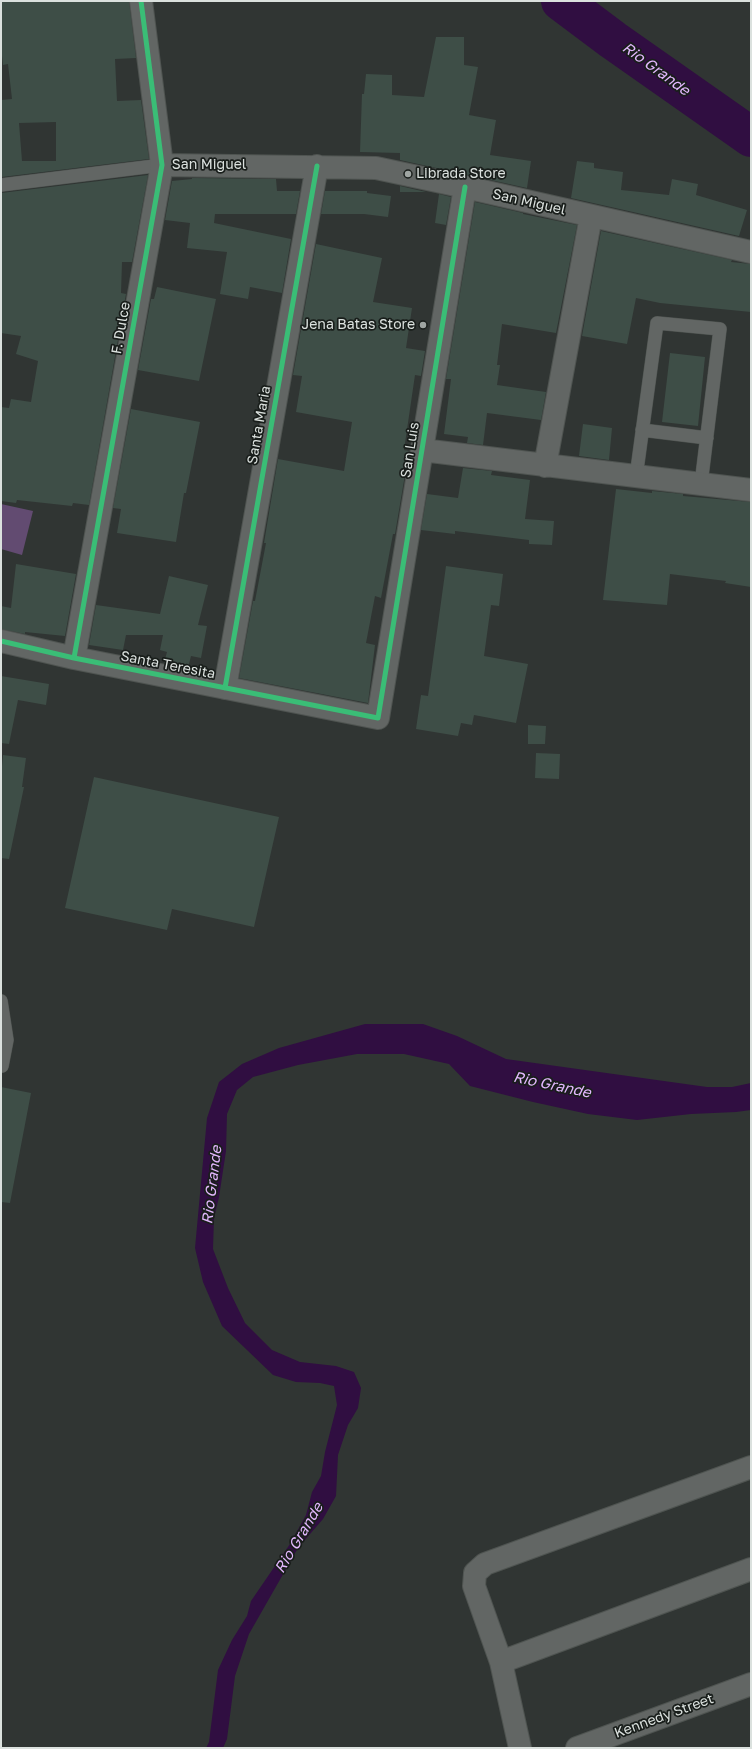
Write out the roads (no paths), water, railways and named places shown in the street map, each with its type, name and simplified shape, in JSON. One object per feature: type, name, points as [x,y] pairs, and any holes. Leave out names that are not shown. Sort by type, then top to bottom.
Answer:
[{"type":"street","name":"F. Dulce","points":[[74,658],[162,165],[142,1]]},
{"type":"street","name":"San Miguel","points":[[162,165],[376,168],[751,252]]},
{"type":"street","name":"Santa Maria","points":[[225,688],[317,166]]},
{"type":"street","name":"San Luis","points":[[378,718],[465,187]]},
{"type":"street","points":[[545,466],[591,216]]},
{"type":"street","points":[[422,450],[636,477],[747,489]]},
{"type":"street","name":"Santa Teresita","points":[[1,641],[74,658],[378,718]]},
{"type":"street","points":[[520,1748],[501,1662],[474,1586],[474,1573],[485,1564],[751,1467]]},
{"type":"street","points":[[501,1662],[751,1569]]},
{"type":"street","name":"Kennedy Street","points":[[577,1748],[751,1684]]},
{"type":"lane","points":[[1,184],[162,165]]},
{"type":"lane","points":[[636,477],[657,323],[720,329],[701,484]]},
{"type":"lane","points":[[642,430],[707,438]]},
{"type":"lane","points":[[1,1001],[3,1004],[7,1040],[2,1066]]},
{"type":"water","points":[[365,1024],[423,1024],[457,1036],[506,1059],[707,1087],[732,1087],[751,1083],[751,1110],[691,1114],[637,1120],[588,1114],[470,1086],[449,1064],[404,1054],[357,1054],[298,1065],[253,1077],[237,1090],[227,1114],[226,1151],[219,1197],[214,1218],[213,1249],[228,1288],[245,1323],[272,1350],[300,1362],[336,1366],[354,1372],[361,1388],[358,1408],[348,1425],[338,1455],[336,1496],[323,1519],[298,1548],[249,1634],[235,1676],[227,1739],[223,1748],[206,1748],[209,1742],[218,1670],[232,1640],[247,1616],[251,1601],[290,1544],[306,1515],[312,1492],[321,1476],[325,1452],[337,1405],[334,1386],[320,1383],[296,1382],[273,1375],[222,1326],[203,1282],[195,1248],[207,1118],[219,1082],[242,1064],[279,1048]]},
{"type":"waterway","name":"Rio Grande","points":[[561,1],[613,40],[751,137]]},
{"type":"place","name":"Librada Store","points":[[408,174]]},
{"type":"place","name":"Jena Batas Store","points":[[423,325]]}]
